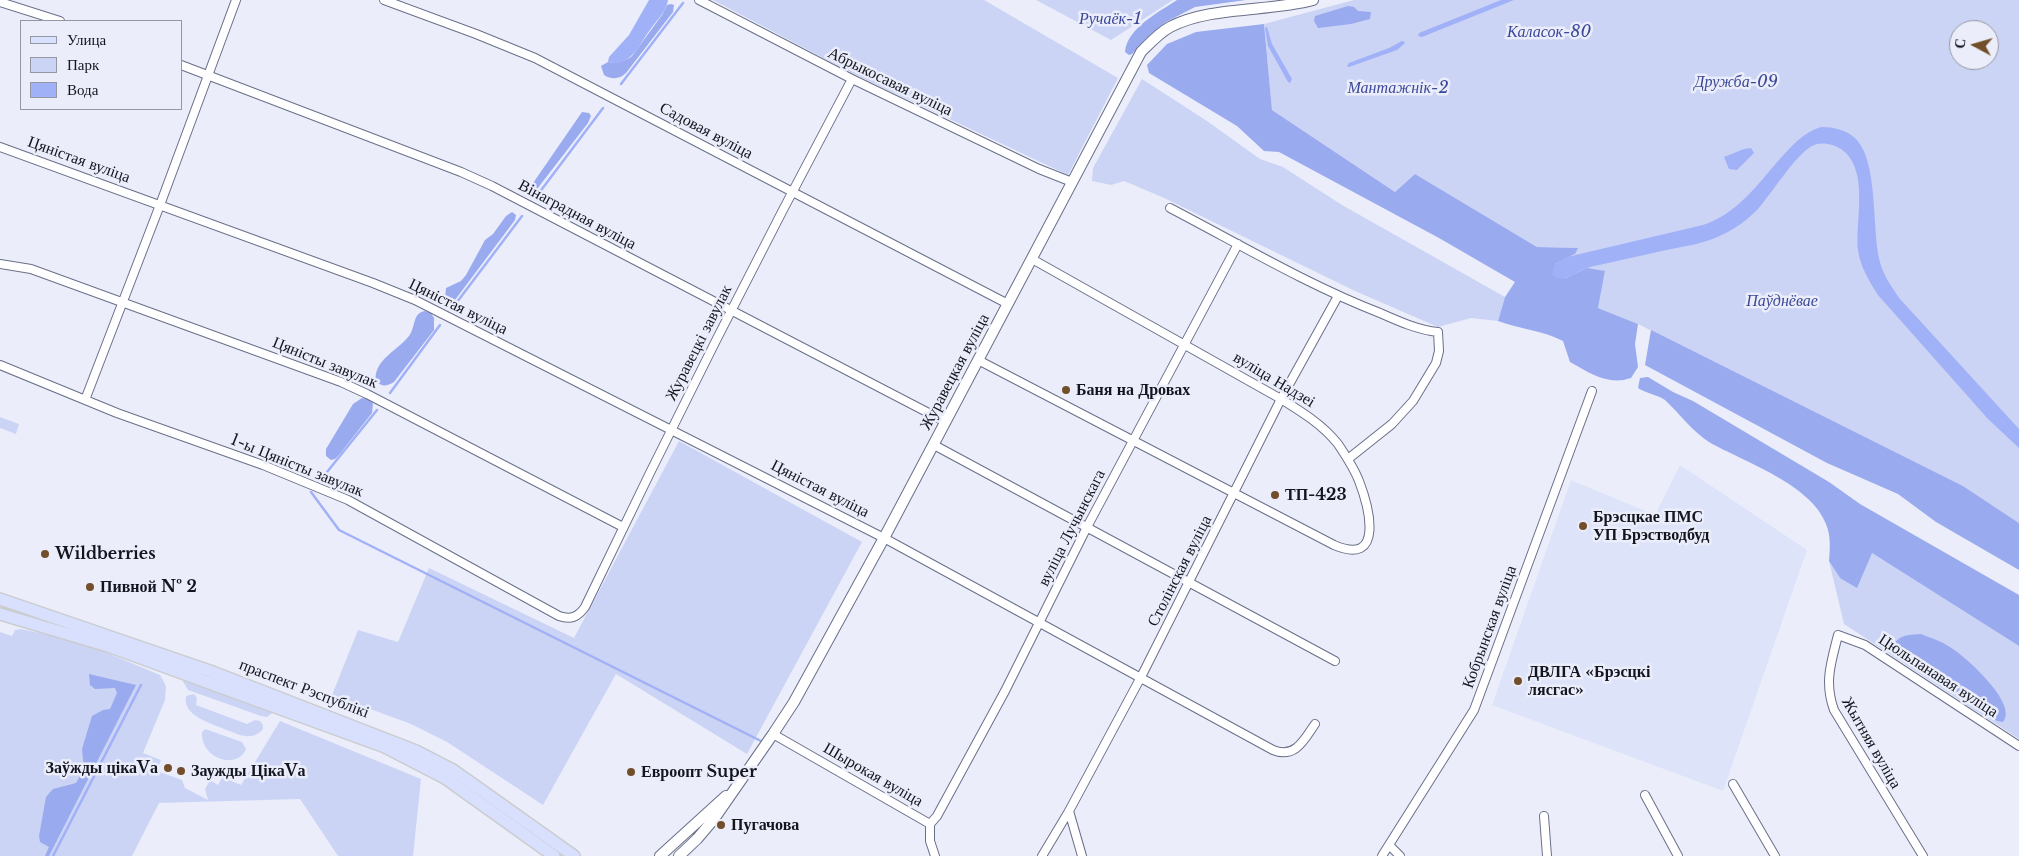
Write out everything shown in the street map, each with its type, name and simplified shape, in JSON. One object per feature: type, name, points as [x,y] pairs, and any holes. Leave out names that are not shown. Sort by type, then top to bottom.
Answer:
[{"type":"main road","name":"праспект Рэспублікі","points":[[0,599],[210,671],[416,751],[453,770],[574,856]]},
{"type":"main road","name":"праспект Рэспублікі","points":[[0,614],[108,646],[385,747],[445,778],[554,856]]},
{"type":"street","points":[[85,400],[210,74],[236,0]]},
{"type":"street","name":"Садовая вуліца","points":[[384,0],[535,58],[1008,304]]},
{"type":"street","name":"Абрыкосавая вуліца","points":[[699,0],[852,79],[1039,169],[1072,182]]},
{"type":"street","name":"Журавецкая вуліца","points":[[679,856],[714,819],[774,734],[805,682],[934,445],[1131,67],[1141,52],[1160,34],[1178,23],[1226,13],[1293,5],[1313,0]]},
{"type":"street","points":[[0,2],[57,20]]},
{"type":"street","name":"Вінаградная вуліца","points":[[182,65],[210,74],[477,179],[946,422]]},
{"type":"street","name":"Журавецкі завулак","points":[[572,618],[585,607],[731,310],[852,79]]},
{"type":"street","name":"Цяністая вуліца","points":[[0,146],[401,294],[884,538],[1040,621],[1277,752],[1286,753],[1295,750],[1315,724]]},
{"type":"street","points":[[1170,208],[1338,296],[1399,321],[1438,332],[1439,351],[1436,363],[1412,401],[1392,424],[1348,459]]},
{"type":"street","name":"вуліца Лучынскага","points":[[930,824],[937,816],[967,761],[1183,344],[1238,244]]},
{"type":"street","name":"вуліца Надзеі","points":[[978,360],[1340,548],[1359,548],[1368,540],[1370,526],[1361,488],[1348,459],[1320,425],[1281,399],[1032,259]]},
{"type":"street","name":"Цяністы завулак","points":[[0,264],[31,269],[355,388],[623,527]]},
{"type":"street","name":"Столінская вуліца","points":[[1042,856],[1069,811],[1141,677],[1281,399],[1338,296]]},
{"type":"street","name":"1-ы Цяністы завулак","points":[[0,365],[85,400],[263,465],[353,502],[555,614],[572,618]]},
{"type":"street","name":"Кобрынская вуліца","points":[[1382,856],[1474,710],[1592,391]]},
{"type":"street","points":[[934,445],[1335,661]]},
{"type":"street","name":"Цюльпанавая вуліца","points":[[1838,635],[1865,645],[2019,746]]},
{"type":"street","name":"Жытняя вуліца","points":[[1838,635],[1830,666],[1828,684],[1834,710],[1923,856]]},
{"type":"street","name":"Шырокая вуліца","points":[[774,734],[930,824],[930,841],[935,856]]},
{"type":"street","points":[[1734,784],[1775,856]]},
{"type":"street","name":"Журавецкая вуліца","points":[[660,856],[738,785]]},
{"type":"street","points":[[1645,795],[1678,856]]},
{"type":"street","points":[[1069,811],[1082,856]]},
{"type":"street","points":[[1544,816],[1547,856]]},
{"type":"street","points":[[1389,844],[1400,856]]},
{"type":"shaded area","points":[[1177,0],[1246,0],[1195,7],[1166,22],[1151,34],[1132,54],[1129,55],[1125,52],[1131,35],[1145,21]]},
{"type":"shaded area","points":[[667,5],[674,5],[673,12],[626,73],[616,78],[604,75],[601,66],[608,62],[624,61],[632,56],[662,15]]},
{"type":"shaded area","points":[[1348,6],[1354,7],[1358,11],[1371,12],[1370,19],[1351,24],[1318,28],[1314,21],[1315,16]]},
{"type":"shaded area","points":[[1264,24],[1272,110],[1395,192],[1415,174],[1537,247],[1578,248],[1575,254],[1555,264],[1566,278],[1587,268],[1605,271],[1598,308],[1638,324],[1635,344],[1638,367],[1631,378],[1615,380],[1592,374],[1570,362],[1563,341],[1547,334],[1498,321],[1505,297],[1515,282],[1439,238],[1279,152],[1264,151],[1237,126],[1149,73],[1147,65],[1167,44],[1196,32]]},
{"type":"shaded area","points":[[582,112],[589,113],[591,116],[588,123],[534,193],[530,194],[531,186]]},
{"type":"shaded area","points":[[512,212],[516,215],[515,220],[455,300],[448,301],[445,298],[446,288],[461,281],[485,240],[493,234],[506,216]]},
{"type":"shaded area","points":[[425,311],[431,313],[434,318],[434,330],[394,382],[381,385],[376,382],[378,368],[382,362],[409,336],[416,317]]},
{"type":"shaded area","points":[[1651,330],[1963,486],[2019,523],[2019,570],[1936,522],[1898,494],[1827,463],[1645,365]]},
{"type":"shaded area","points":[[1648,377],[1693,401],[1829,482],[1860,504],[2019,595],[2019,646],[1872,553],[1857,588],[1840,578],[1829,561],[1830,547],[1826,524],[1818,510],[1806,497],[1775,476],[1703,438],[1665,400],[1638,388],[1640,378]]},
{"type":"shaded area","points":[[362,398],[368,399],[373,403],[372,413],[339,455],[331,460],[326,456],[326,449],[353,404]]},
{"type":"shaded area","points":[[1680,465],[1807,550],[1723,791],[1492,705],[1571,480],[1655,515]]},
{"type":"shaded area","points":[[1921,634],[1943,643],[1978,670],[2004,704],[2006,714],[2003,722],[1997,721],[1895,652],[1893,647],[1901,637]]},
{"type":"shaded area","points":[[89,674],[136,685],[49,856],[45,856],[49,847],[40,842],[39,836],[46,797],[53,789],[76,783],[84,769],[82,749],[92,716],[103,710],[110,709],[117,693],[115,688],[95,689],[90,685]]},
{"type":"green space","points":[[713,0],[984,0],[1118,78],[1068,175],[852,73]]},
{"type":"green space","name":"Ручаёк-1","points":[[1036,0],[1173,0],[1111,40]]},
{"type":"green space","points":[[1354,0],[2019,0],[2019,523],[1963,486],[1638,324],[1598,308],[1605,271],[1566,278],[1577,248],[1537,247],[1415,174],[1395,192],[1272,110],[1264,24]]},
{"type":"green space","points":[[1142,79],[1207,121],[1260,159],[1283,167],[1342,205],[1505,297],[1498,321],[1471,318],[1438,327],[1355,291],[1162,197],[1124,181],[1111,185],[1092,181],[1093,168]]},
{"type":"green space","points":[[0,417],[19,424],[16,434],[0,428]]},
{"type":"green space","points":[[679,441],[862,542],[747,754],[616,674],[543,805],[447,742],[411,724],[332,695],[358,630],[398,642],[429,568],[574,638]]},
{"type":"green space","points":[[1872,553],[2019,646],[2019,739],[1844,624],[1829,561],[1840,578]]},
{"type":"green space","points":[[21,629],[81,642],[160,675],[166,686],[165,700],[143,753],[161,760],[157,771],[182,780],[185,788],[208,800],[205,789],[210,780],[218,785],[222,777],[241,785],[280,721],[421,779],[413,856],[338,856],[300,799],[159,803],[132,856],[0,856],[0,632],[12,636],[15,630]]},
{"type":"green space","points":[[181,678],[272,710],[272,713],[267,717],[261,716],[188,690]]},
{"type":"green space","points":[[194,694],[197,698],[196,705],[247,724],[255,720],[260,721],[263,729],[253,736],[243,736],[199,718],[188,709],[186,703],[186,696]]},
{"type":"green space","points":[[205,729],[242,742],[246,749],[241,756],[235,759],[228,760],[213,755],[203,741],[202,732]]},
{"type":"water","points":[[649,0],[668,0],[662,14],[629,58],[616,63],[608,62],[609,57],[629,35]]},
{"type":"water","points":[[1501,0],[1514,0],[1422,37],[1418,36],[1419,33]]},
{"type":"water","points":[[1267,27],[1272,44],[1292,79],[1290,83],[1268,46],[1265,28]]},
{"type":"water","points":[[1402,41],[1405,42],[1404,44],[1397,50],[1349,67],[1347,66],[1349,63]]},
{"type":"water","points":[[1821,127],[1835,128],[1849,133],[1863,149],[1871,178],[1880,264],[1890,285],[1900,299],[2019,429],[2019,448],[1988,419],[1878,295],[1868,279],[1858,250],[1859,196],[1855,169],[1850,158],[1841,149],[1834,146],[1819,144],[1805,151],[1756,211],[1742,223],[1721,236],[1699,243],[1590,267],[1566,278],[1556,278],[1552,275],[1555,264],[1567,257],[1703,225],[1726,214],[1754,189],[1798,140]]},
{"type":"water","points":[[1751,148],[1754,153],[1737,170],[1729,169],[1724,157]]},
{"type":"waterway","points":[[621,84],[683,3]]},
{"type":"waterway","points":[[539,193],[603,108]]},
{"type":"waterway","points":[[454,306],[522,216]]},
{"type":"waterway","points":[[390,393],[440,325]]},
{"type":"waterway","points":[[323,477],[377,410]]},
{"type":"waterway","points":[[311,492],[339,530],[761,741]]},
{"type":"waterway","points":[[53,856],[141,685]]},
{"type":"place","name":"Баня на Дровах","points":[[1066,390]]},
{"type":"place","name":"ТП-423","points":[[1275,495]]},
{"type":"place","name":"Брэсцкае ПМС УП Брэстводбуд","points":[[1583,526]]},
{"type":"place","name":"Wildberries","points":[[45,554]]},
{"type":"place","name":"Пивной № 2","points":[[90,587]]},
{"type":"place","name":"ДВЛГА «Брэсцкі лясгас»","points":[[1518,681]]},
{"type":"place","name":"Заўжды цікаVа","points":[[168,768]]},
{"type":"place","name":"Заужды ЦікаVа","points":[[181,771]]},
{"type":"place","name":"Евроопт Super","points":[[631,772]]},
{"type":"place","name":"Пугачова","points":[[721,825]]},
{"type":"park label","name":"Каласок-80","points":[[1549,32]]},
{"type":"park label","name":"Дружба-09","points":[[1736,82]]},
{"type":"park label","name":"Мантажнік-2","points":[[1398,88]]},
{"type":"park label","name":"Паўднёвае","points":[[1782,301]]}]
